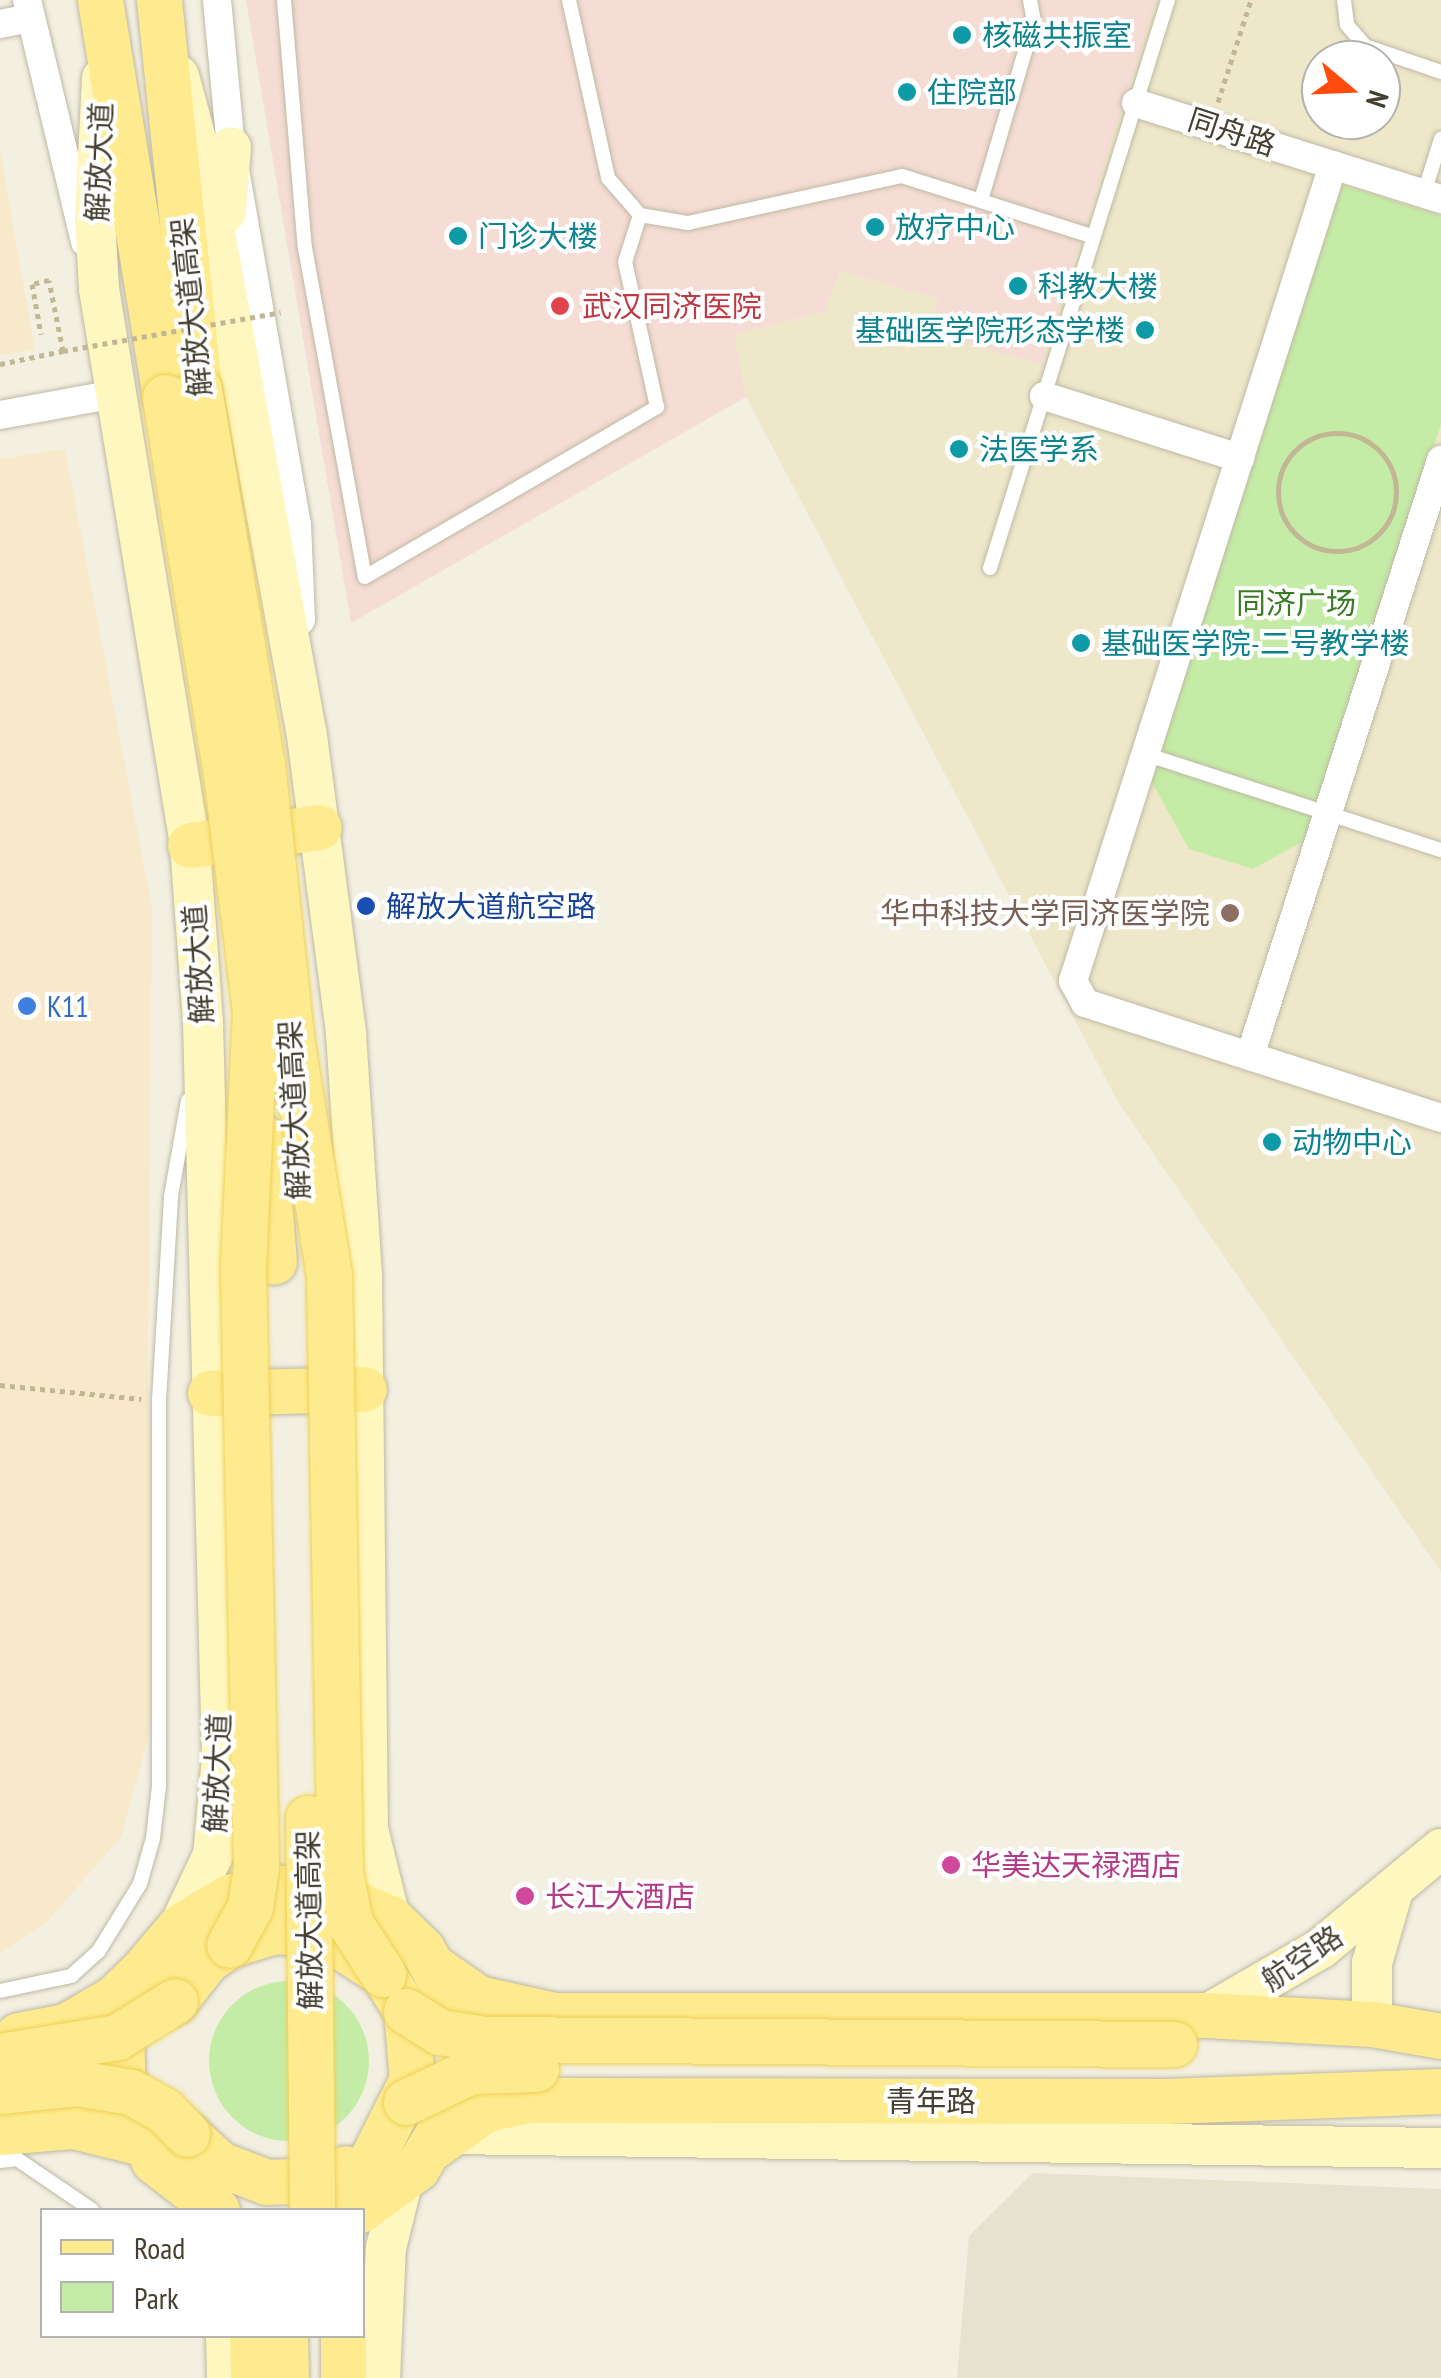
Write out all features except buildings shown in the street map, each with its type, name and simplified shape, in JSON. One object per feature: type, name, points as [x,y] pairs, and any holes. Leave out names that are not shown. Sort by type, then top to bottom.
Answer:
[{"type":"main road","points":[[159,9],[192,116],[221,266],[306,736],[346,1034],[364,1389],[368,1829],[390,1918]]},
{"type":"main road","name":"解放大道高架","points":[[159,9],[182,393],[255,1011],[274,1262],[284,2208]]},
{"type":"main road","name":"解放大道","points":[[102,20],[95,218],[99,289],[190,845],[203,1022],[219,1829],[179,1927]]},
{"type":"main road","name":"解放大道高架","points":[[102,20],[262,765],[292,1038],[302,1262],[312,2208]]},
{"type":"main road","points":[[221,266],[231,148]]},
{"type":"main road","points":[[190,845],[319,827]]},
{"type":"main road","points":[[229,1945],[250,1907],[256,1867],[244,1270],[255,1011]]},
{"type":"main road","points":[[292,1038],[328,1274],[340,1872],[350,1923],[395,1992],[414,2056],[394,2121],[347,2208]]},
{"type":"main road","points":[[210,1393],[364,1389]]},
{"type":"main road","name":"航空路","points":[[1183,2043],[1392,1894],[1441,1850]]},
{"type":"main road","points":[[0,2037],[66,2026],[114,1998],[179,1927],[229,1897],[288,1886],[345,1895],[390,1918],[435,1968],[478,1998],[554,2015],[1183,2043],[1436,2091]]},
{"type":"main road","name":"航空路","points":[[1372,2024],[1372,1963],[1392,1894]]},
{"type":"main road","points":[[0,2056],[89,2044],[136,2029],[157,2017],[207,1960],[229,1945],[299,1931],[345,1944],[440,2032],[485,2039],[1441,2046]]},
{"type":"main road","points":[[363,2208],[402,2184],[441,2140],[459,2072],[458,2034],[435,1968]]},
{"type":"main road","points":[[142,1971],[128,2002],[119,2064],[123,2094],[142,2143]]},
{"type":"main road","points":[[206,2194],[267,2182],[318,2180],[353,2164],[394,2121],[443,2080],[496,2069],[1183,2043],[1372,2024],[1441,2036]]},
{"type":"main road","points":[[0,2090],[76,2083],[131,2092],[164,2110],[206,2194]]},
{"type":"main road","name":"青年路","points":[[441,2140],[486,2109],[529,2100],[1166,2101],[1436,2091]]},
{"type":"main road","points":[[0,2132],[73,2126],[142,2143],[206,2194],[240,2208]]},
{"type":"main road","points":[[441,2140],[1441,2148]]},
{"type":"main road","points":[[380,2378],[386,2248],[402,2184]]},
{"type":"main road","points":[[226,2338],[227,2378]]},
{"type":"main road","points":[[252,2338],[253,2378]]},
{"type":"main road","points":[[285,2338],[286,2378]]},
{"type":"main road","points":[[314,2338],[314,2378]]},
{"type":"main road","points":[[343,2338],[343,2378]]},
{"type":"street","points":[[223,1],[231,148],[297,524],[306,736]]},
{"type":"street","points":[[0,24],[29,9],[99,289]]},
{"type":"street","name":"同舟路","points":[[1136,102],[1432,196]]},
{"type":"street","points":[[1333,165],[1073,981],[1085,1003],[1441,1118]]},
{"type":"street","points":[[0,414],[116,394]]},
{"type":"street","points":[[1044,396],[1240,458]]},
{"type":"street","points":[[1250,1056],[1328,813],[1434,509],[1441,460]]},
{"type":"lane","points":[[284,0],[305,248],[365,577],[656,407],[624,262],[640,215]]},
{"type":"lane","points":[[569,0],[608,178],[640,215],[688,222],[891,176],[1094,237]]},
{"type":"lane","points":[[981,200],[1034,21],[1030,0]]},
{"type":"lane","points":[[990,568],[1168,0]]},
{"type":"lane","points":[[1344,0],[1347,24],[1366,46],[1441,72]]},
{"type":"lane","points":[[1432,196],[1441,139]]},
{"type":"lane","points":[[1146,754],[1441,850]]},
{"type":"lane","points":[[0,1991],[70,1976],[98,1952],[140,1884],[152,1838],[159,1786],[159,1400],[171,1196],[203,1022]]},
{"type":"lane","points":[[0,2162],[18,2159],[89,2208]]},
{"type":"path","points":[[1211,125],[1251,0]]},
{"type":"path","points":[[40,334],[32,284],[49,280],[63,352]]},
{"type":"path","points":[[0,364],[282,312]]},
{"type":"path","points":[[1355,435],[1390,464],[1394,510],[1365,544],[1320,549],[1285,520],[1280,475],[1310,439],[1355,435]]},
{"type":"path","points":[[0,1385],[159,1400]]},
{"type":"shaded area","name":"武汉同济医院","points":[[246,0],[1156,0],[1041,364],[930,334],[939,299],[840,271],[824,312],[734,335],[746,397],[351,623]]},
{"type":"shaded area","name":"华中科技大学同济医学院","points":[[1156,0],[1441,0],[1441,1572],[1118,1102],[746,397],[733,335],[824,312],[840,271],[939,299],[931,334],[1082,233]]},
{"type":"shaded area","points":[[0,151],[35,350],[0,355]]},
{"type":"shaded area","points":[[65,449],[152,908],[148,1387],[161,1618],[148,1739],[121,1837],[45,1924],[0,1953],[0,459]]},
{"type":"shaded area","points":[[1033,2173],[1441,2189],[1441,2378],[957,2378],[969,2236]]},
{"type":"green space","name":"同济广场","points":[[1342,185],[1441,216],[1441,424],[1309,838],[1253,869],[1189,849],[1151,781]]},
{"type":"green space","points":[[289,1981],[320,1987],[346,2004],[363,2030],[369,2061],[363,2092],[346,2118],[320,2135],[289,2141],[258,2135],[232,2118],[215,2092],[209,2061],[215,2030],[232,2004],[258,1987]]},
{"type":"place","name":"核磁共振室","points":[[962,35]]},
{"type":"place","name":"住院部","points":[[907,92]]},
{"type":"place","name":"放疗中心","points":[[875,227]]},
{"type":"place","name":"门诊大楼","points":[[458,236]]},
{"type":"place","name":"科教大楼","points":[[1018,286]]},
{"type":"place","name":"武汉同济医院","points":[[560,306]]},
{"type":"place","name":"基础医学院形态学楼","points":[[1145,330]]},
{"type":"place","name":"法医学系","points":[[959,449]]},
{"type":"place","name":"基础医学院-二号教学楼","points":[[1081,643]]},
{"type":"place","name":"解放大道航空路","points":[[366,906]]},
{"type":"place","name":"华中科技大学同济医学院","points":[[1230,913]]},
{"type":"place","name":"K11","points":[[27,1006]]},
{"type":"place","name":"动物中心","points":[[1272,1142]]},
{"type":"place","name":"华美达天禄酒店","points":[[951,1865]]},
{"type":"place","name":"长江大酒店","points":[[525,1896]]}]
